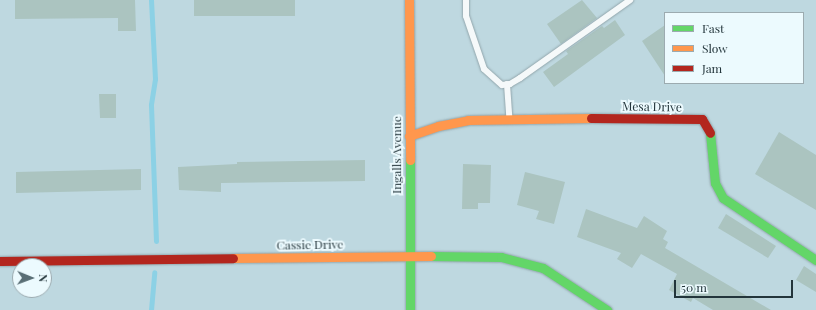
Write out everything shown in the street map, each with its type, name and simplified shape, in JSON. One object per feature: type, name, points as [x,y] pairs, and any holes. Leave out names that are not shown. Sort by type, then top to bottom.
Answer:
[{"type":"street","name":"Ingalls Avenue","points":[[409,0],[410,310]]},
{"type":"street","name":"Mesa Drive","points":[[409,136],[438,126],[468,120],[509,118],[702,119],[710,132],[715,183],[723,198],[816,260]]},
{"type":"street","name":"Cassie Drive","points":[[0,261],[410,256],[501,257],[543,268],[607,310]]},
{"type":"lane","points":[[466,0],[466,16],[484,69],[502,85],[520,78],[630,0]]},
{"type":"lane","points":[[507,84],[509,118]]},
{"type":"building","points":[[15,0],[135,0],[136,31],[118,31],[118,18],[15,19]]},
{"type":"building","points":[[194,0],[295,0],[295,16],[194,16]]},
{"type":"building","points":[[582,0],[597,18],[561,44],[547,24]]},
{"type":"building","points":[[615,20],[625,35],[554,87],[543,72],[568,54],[566,51],[602,26],[604,28]]},
{"type":"building","points":[[664,26],[664,74],[642,41]]},
{"type":"building","points":[[99,94],[116,94],[116,118],[100,118]]},
{"type":"building","points":[[779,132],[816,155],[816,210],[755,174]]},
{"type":"building","points":[[365,160],[365,181],[221,183],[221,192],[179,190],[178,167],[237,164],[237,162]]},
{"type":"building","points":[[463,164],[491,165],[490,203],[478,203],[478,209],[462,209]]},
{"type":"building","points":[[141,169],[141,190],[16,193],[16,172]]},
{"type":"building","points":[[525,172],[565,182],[554,224],[536,219],[539,211],[517,205]]},
{"type":"building","points":[[586,209],[637,228],[644,216],[667,231],[663,239],[668,242],[665,248],[771,310],[713,310],[693,298],[691,302],[669,290],[677,274],[641,254],[632,268],[617,259],[621,253],[577,237]]},
{"type":"building","points":[[726,214],[776,246],[768,258],[718,228]]},
{"type":"building","points":[[804,266],[816,274],[816,292],[796,280]]},
{"type":"waterway","points":[[151,0],[155,79],[151,105],[156,241]]},
{"type":"waterway","points":[[151,310],[154,272]]},
{"type":"traffic: fast","points":[[710,133],[715,183],[723,198],[816,260]]},
{"type":"traffic: fast","points":[[410,160],[410,310]]},
{"type":"traffic: fast","points":[[431,256],[501,257],[543,268],[607,310]]},
{"type":"traffic: slow","points":[[409,0],[410,160]]},
{"type":"traffic: slow","points":[[409,136],[438,126],[468,120],[591,118]]},
{"type":"traffic: slow","points":[[233,258],[431,256]]},
{"type":"traffic: jam","points":[[591,118],[702,119],[710,133]]},
{"type":"traffic: jam","points":[[0,261],[233,258]]}]
